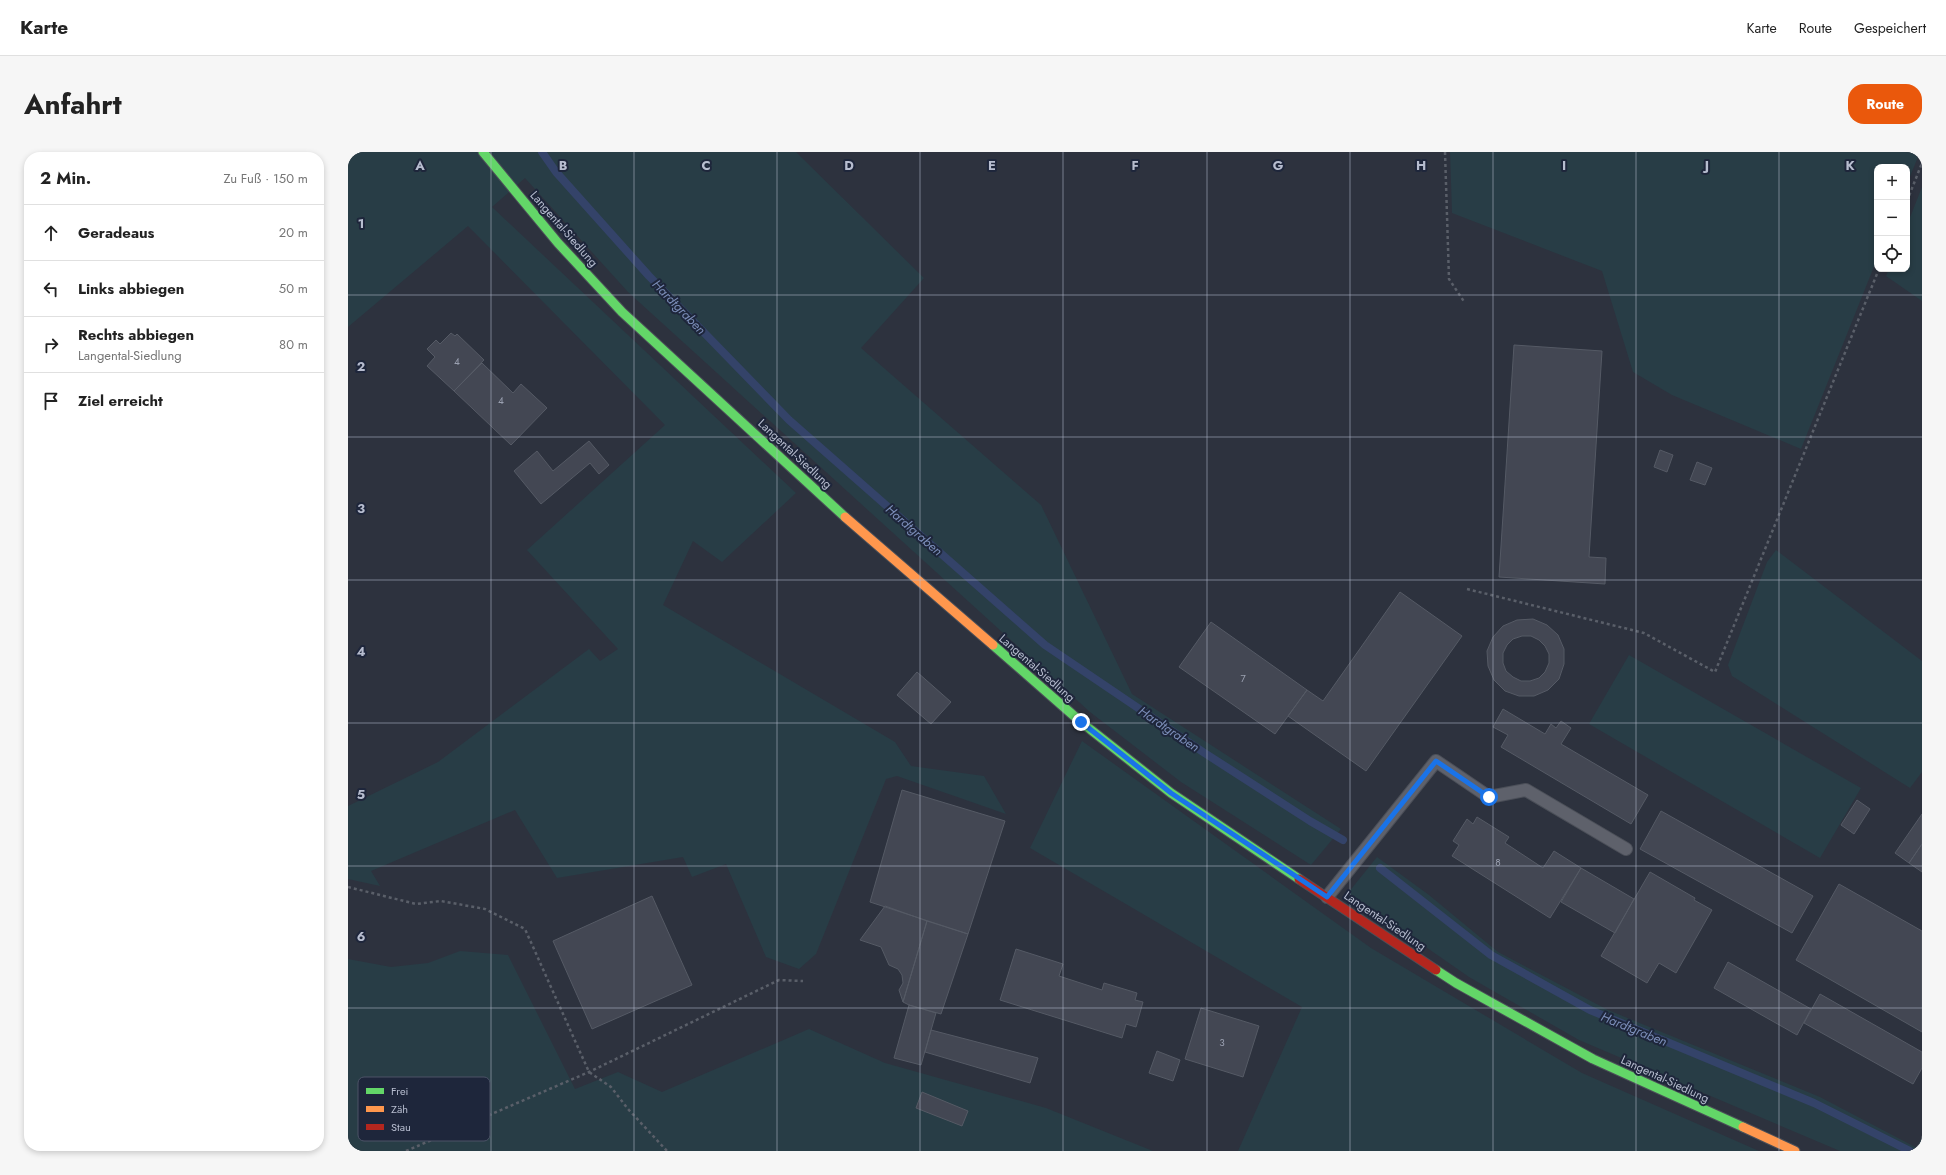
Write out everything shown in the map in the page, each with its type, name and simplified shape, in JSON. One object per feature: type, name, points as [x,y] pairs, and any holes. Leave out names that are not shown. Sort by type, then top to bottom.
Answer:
[{"type":"street","name":"Langental-Siedlung","points":[[483,152],[558,243],[622,312],[850,521],[1081,722],[1171,793],[1456,983],[1593,1059],[1795,1151]]},
{"type":"lane","points":[[1327,897],[1436,761],[1489,797],[1526,790],[1626,849]]},
{"type":"path","points":[[1445,152],[1449,279],[1465,303]]},
{"type":"path","points":[[1907,200],[1922,164]]},
{"type":"path","points":[[1467,589],[1644,633],[1715,672],[1878,272]]},
{"type":"path","points":[[348,887],[416,904],[441,901],[485,909],[525,929],[589,1072],[612,1087],[628,1109],[667,1151]]},
{"type":"path","points":[[490,1115],[589,1072],[779,980],[803,981]]},
{"type":"path","points":[[406,1151],[429,1141]]},
{"type":"shaded area","points":[[348,152],[796,152],[924,278],[861,348],[1041,505],[1132,694],[1341,829],[1311,865],[1181,782],[1090,712],[628,292],[525,178],[492,207],[796,493],[722,562],[693,541],[663,605],[895,742],[911,766],[984,776],[1006,814],[897,776],[886,779],[816,954],[799,969],[766,957],[726,864],[692,877],[683,857],[557,878],[515,810],[371,871],[380,886],[348,879],[348,806],[438,762],[589,649],[600,661],[618,649],[527,550],[665,425],[468,226],[348,327]]},
{"type":"shaded area","points":[[1450,152],[1920,152],[1910,177],[1910,164],[1874,164],[1874,266],[1801,449],[1672,395],[1633,372],[1602,271],[1452,213]]},
{"type":"shaded area","points":[[1922,187],[1922,301],[1886,276],[1888,272],[1910,272],[1910,217]]},
{"type":"shaded area","points":[[1776,550],[1922,661],[1922,772],[1910,788],[1732,676],[1728,665],[1767,562]]},
{"type":"shaded area","points":[[1629,655],[1861,788],[1820,858],[1589,724]]},
{"type":"shaded area","points":[[1082,741],[1371,948],[1582,1073],[1759,1151],[1238,1151],[1302,1007],[1030,848]]},
{"type":"shaded area","points":[[1377,857],[1429,895],[1498,952],[1608,1010],[1820,1097],[1917,1148],[1922,1137],[1922,1151],[1840,1151],[1579,1040],[1469,977],[1348,893]]},
{"type":"shaded area","points":[[460,951],[508,955],[575,1089],[618,1072],[662,1092],[809,1029],[885,1063],[1046,1108],[1153,1151],[348,1151],[348,959],[391,967],[428,963]]},
{"type":"building","points":[[451,333],[455,336],[457,334],[484,360],[454,391],[427,366],[435,357],[427,349],[436,340],[440,344]]},
{"type":"building","points":[[1514,345],[1602,351],[1589,557],[1606,558],[1605,584],[1499,577]]},
{"type":"building","points":[[482,363],[513,393],[521,384],[547,408],[511,445],[454,391]]},
{"type":"building","points":[[589,441],[609,465],[599,474],[590,463],[541,504],[514,471],[537,451],[553,471]]},
{"type":"building","points":[[1660,450],[1673,455],[1667,472],[1654,467]]},
{"type":"building","points":[[1697,462],[1712,468],[1705,485],[1690,480]]},
{"type":"building","points":[[1400,592],[1462,636],[1366,771],[1288,716],[1307,690],[1323,701]]},
{"type":"building","points":[[1533,619],[1547,625],[1558,635],[1564,649],[1564,664],[1559,679],[1548,690],[1534,696],[1519,696],[1505,691],[1494,680],[1488,666],[1487,651],[1493,637],[1503,626],[1517,620]],"holes":[[[1522,636],[1531,636],[1539,640],[1545,646],[1549,654],[1549,663],[1545,672],[1539,678],[1530,681],[1521,681],[1506,671],[1503,663],[1503,653],[1507,645],[1513,639]]]},
{"type":"building","points":[[1211,622],[1307,690],[1275,734],[1179,667]]},
{"type":"building","points":[[917,672],[951,702],[931,724],[897,695]]},
{"type":"building","points":[[1503,709],[1545,734],[1551,724],[1556,728],[1561,721],[1571,728],[1561,744],[1648,795],[1631,824],[1501,747],[1508,735],[1493,727]]},
{"type":"building","points":[[902,790],[1005,821],[968,934],[870,902]]},
{"type":"building","points":[[1857,800],[1870,809],[1854,834],[1841,825]]},
{"type":"building","points":[[1661,811],[1813,896],[1792,933],[1640,849]]},
{"type":"building","points":[[1922,814],[1922,844],[1909,863],[1895,853]]},
{"type":"building","points":[[1477,817],[1509,837],[1505,843],[1543,868],[1554,851],[1581,868],[1550,918],[1452,856],[1459,845],[1453,841],[1467,819],[1473,824]]},
{"type":"building","points":[[1922,844],[1922,872],[1909,863]]},
{"type":"building","points":[[1581,868],[1634,899],[1615,933],[1561,902]]},
{"type":"building","points":[[1650,872],[1695,898],[1694,900],[1712,910],[1676,973],[1659,963],[1647,983],[1601,956]]},
{"type":"building","points":[[1839,884],[1922,931],[1922,1032],[1796,960]]},
{"type":"building","points":[[652,896],[692,985],[592,1029],[553,941]]},
{"type":"building","points":[[885,906],[927,921],[903,1002],[899,990],[903,983],[902,975],[898,969],[889,965],[881,947],[860,940]]},
{"type":"building","points":[[927,921],[968,934],[941,1014],[903,1002]]},
{"type":"building","points":[[1016,949],[1063,964],[1059,976],[1102,990],[1104,983],[1137,993],[1135,1000],[1143,1002],[1136,1027],[1126,1024],[1122,1038],[1000,1000]]},
{"type":"building","points":[[1728,962],[1811,1009],[1797,1035],[1714,988]]},
{"type":"building","points":[[1820,994],[1922,1052],[1922,1068],[1913,1084],[1804,1023]]},
{"type":"building","points":[[909,1005],[936,1013],[921,1065],[894,1058]]},
{"type":"building","points":[[1201,1008],[1259,1026],[1243,1077],[1185,1059]]},
{"type":"building","points":[[931,1030],[1038,1058],[1030,1083],[925,1052]]},
{"type":"building","points":[[1157,1051],[1180,1060],[1173,1081],[1149,1073]]},
{"type":"building","points":[[922,1092],[968,1111],[962,1126],[916,1108]]},
{"type":"waterway","name":"Hardtgraben","points":[[542,152],[556,172],[649,276],[789,420],[1045,645],[1203,752],[1310,821],[1343,840]]},
{"type":"waterway","name":"Hardtgraben","points":[[1380,868],[1491,955],[1590,1010],[1814,1103],[1910,1151]]},
{"type":"traffic: fast","points":[[483,152],[558,243],[622,312],[845,517]]},
{"type":"traffic: fast","points":[[993,645],[1081,722],[1171,793],[1299,879]]},
{"type":"traffic: fast","points":[[1436,970],[1456,983],[1593,1059],[1743,1127]]},
{"type":"traffic: slow","points":[[845,517],[993,645]]},
{"type":"traffic: slow","points":[[1743,1127],[1795,1151]]},
{"type":"traffic: jam","points":[[1299,879],[1436,970]]},
{"type":"route","points":[[1081,722],[1171,793],[1327,897],[1436,761],[1489,797]]}]
